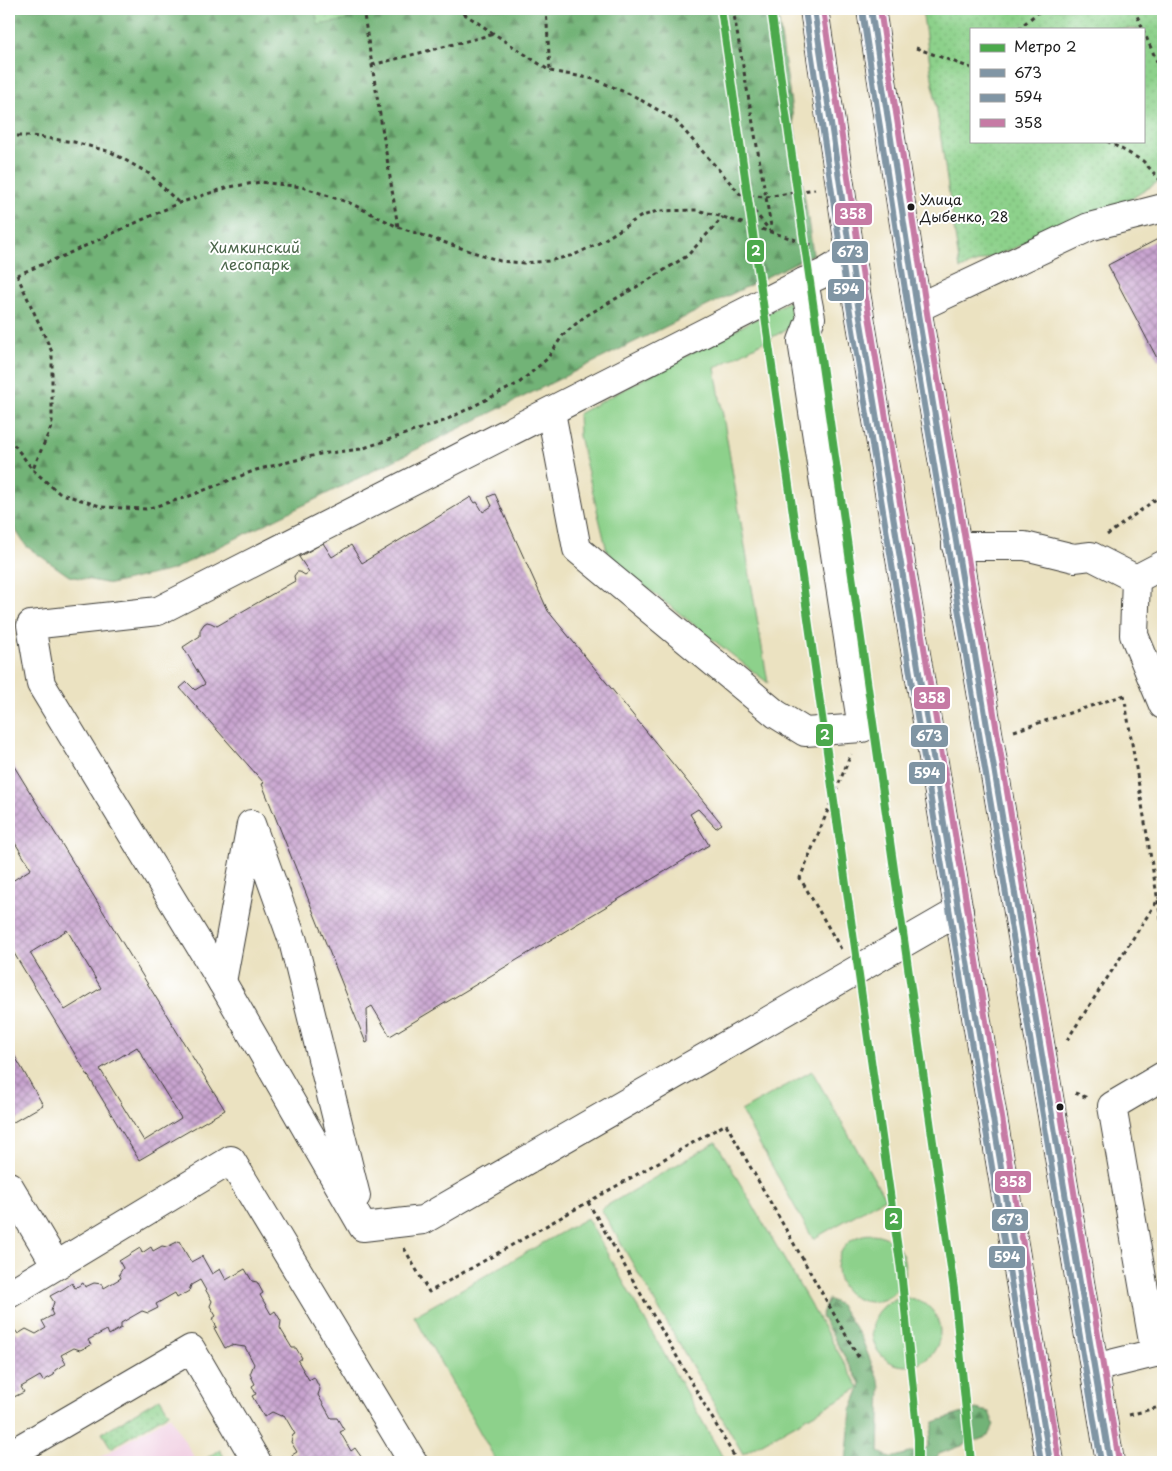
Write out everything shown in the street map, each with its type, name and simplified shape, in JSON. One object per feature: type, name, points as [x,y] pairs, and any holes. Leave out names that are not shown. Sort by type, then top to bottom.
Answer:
[{"type":"main road","points":[[814,9],[851,257],[1050,1462]]},
{"type":"main road","points":[[871,9],[956,546],[1110,1462]]},
{"type":"main road","points":[[917,308],[1089,227],[1163,208]]},
{"type":"main road","points":[[363,1227],[222,982],[41,684],[31,625],[158,610],[824,273],[851,257]]},
{"type":"main road","points":[[551,412],[577,549],[776,714],[805,732],[862,728],[802,340],[811,318],[804,282]]},
{"type":"main road","points":[[956,546],[1025,546],[1074,558],[1091,556],[1136,579]]},
{"type":"main road","points":[[1136,579],[1163,565]]},
{"type":"main road","points":[[1136,579],[1134,635],[1159,695]]},
{"type":"main road","points":[[222,982],[251,824],[293,940],[363,1227]]},
{"type":"main road","points":[[363,1227],[423,1220],[958,910]]},
{"type":"main road","points":[[1094,1368],[1159,1352],[1112,1106],[1163,1076]]},
{"type":"main road","points":[[9,1294],[231,1160],[413,1462]]},
{"type":"main road","points":[[9,1186],[56,1265]]},
{"type":"main road","points":[[9,1454],[191,1348],[257,1462]]},
{"type":"path","points":[[363,9],[398,227]]},
{"type":"path","points":[[457,9],[550,70],[594,79],[634,96],[675,120],[772,232]]},
{"type":"path","points":[[546,9],[550,70]]},
{"type":"path","points":[[733,9],[772,232]]},
{"type":"path","points":[[1019,28],[1042,9]]},
{"type":"path","points":[[1134,9],[1143,28]]},
{"type":"path","points":[[1144,31],[1163,75]]},
{"type":"path","points":[[372,65],[494,34]]},
{"type":"path","points":[[916,48],[970,68]]},
{"type":"path","points":[[9,136],[31,136],[74,142],[111,152],[148,173],[179,202]]},
{"type":"path","points":[[1109,142],[1143,160],[1163,183]]},
{"type":"path","points":[[9,276],[17,275],[63,256],[179,202],[229,187],[260,182],[302,187],[350,203],[398,227],[500,261],[524,263],[548,261],[574,255],[599,243],[640,217],[657,211],[697,210],[820,248]]},
{"type":"path","points":[[741,195],[766,196],[819,188]]},
{"type":"path","points":[[9,438],[33,470],[59,493],[103,507],[146,508],[186,496],[256,470],[320,454],[360,449],[444,421],[519,383],[548,358],[563,335],[584,317],[687,256],[723,217]]},
{"type":"path","points":[[17,275],[52,352],[52,424],[33,470]]},
{"type":"path","points":[[1106,535],[1163,494]]},
{"type":"path","points":[[1124,695],[1163,932]]},
{"type":"path","points":[[1009,733],[1124,695],[1159,695]]},
{"type":"path","points":[[853,971],[800,878],[862,728]]},
{"type":"path","points":[[1067,1040],[1163,892]]},
{"type":"path","points":[[1158,901],[1163,903]]},
{"type":"path","points":[[390,1224],[429,1292],[726,1124],[860,1360]]},
{"type":"path","points":[[588,1202],[734,1456]]},
{"type":"path","points":[[1123,1416],[1163,1406]]},
{"type":"shaded area","points":[[170,1416],[197,1462],[92,1462]]},
{"type":"green space","name":"Химкинский лесопарк","points":[[9,9],[777,9],[813,254],[172,570],[111,584],[69,576],[26,546],[9,520]]},
{"type":"green space","points":[[315,9],[345,9],[347,20],[318,25]]},
{"type":"green space","points":[[922,9],[1163,9],[1163,179],[1113,210],[960,269]]},
{"type":"green space","points":[[791,300],[801,311],[789,328],[715,368],[768,683],[623,569],[607,551],[579,436],[578,414]]},
{"type":"green space","points":[[812,1071],[885,1198],[813,1239],[741,1111]]},
{"type":"green space","points":[[716,1142],[859,1388],[743,1454],[601,1209]]},
{"type":"green space","points":[[587,1218],[724,1462],[497,1462],[414,1316]]},
{"type":"green space","points":[[871,1234],[884,1237],[895,1244],[902,1255],[905,1268],[902,1281],[895,1292],[884,1299],[871,1302],[858,1299],[847,1292],[840,1281],[837,1268],[840,1255],[847,1244],[858,1237]]},
{"type":"green space","points":[[906,1298],[919,1301],[930,1308],[937,1319],[940,1332],[937,1345],[930,1356],[919,1363],[906,1366],[893,1363],[882,1356],[875,1345],[872,1332],[875,1319],[882,1308],[893,1301]]},
{"type":"green space","points":[[828,1299],[840,1305],[861,1337],[881,1387],[879,1452],[891,1458],[927,1448],[934,1422],[976,1409],[989,1412],[994,1424],[989,1436],[939,1454],[933,1462],[846,1462],[851,1410],[861,1385],[821,1316]]},
{"type":"green space","points":[[160,1398],[169,1413],[111,1448],[102,1433]]},
{"type":"green space","points":[[220,1450],[227,1462],[202,1461]]},
{"type":"building","points":[[1158,239],[1163,250],[1163,357],[1158,360],[1108,265]]},
{"type":"building","points":[[495,494],[548,611],[722,824],[716,828],[698,809],[690,814],[709,845],[390,1036],[372,1006],[367,1009],[368,1042],[366,1043],[262,784],[264,783],[180,688],[187,682],[195,690],[205,684],[183,647],[200,636],[200,630],[207,622],[217,626],[295,581],[294,576],[297,572],[305,575],[309,572],[299,557],[323,543],[332,557],[351,545],[362,563],[471,497],[475,503],[477,502],[483,512],[492,506],[488,497]]},
{"type":"building","points":[[9,758],[225,1110],[139,1160],[9,945],[9,883],[31,869],[9,833]],"holes":[[[67,930],[101,988],[65,1010],[30,953]],[[137,1047],[181,1118],[144,1141],[100,1069]]]},
{"type":"building","points":[[9,1046],[43,1105],[10,1124],[9,1123]]},
{"type":"building","points":[[179,1241],[191,1262],[202,1256],[212,1274],[220,1269],[226,1280],[245,1269],[252,1281],[257,1282],[263,1293],[260,1295],[271,1314],[275,1311],[281,1321],[280,1328],[292,1348],[296,1348],[302,1358],[298,1361],[309,1380],[314,1377],[320,1389],[318,1395],[331,1418],[337,1418],[344,1430],[340,1432],[351,1451],[355,1448],[362,1458],[360,1462],[296,1462],[292,1455],[297,1452],[291,1442],[295,1434],[284,1415],[281,1416],[272,1412],[264,1417],[252,1396],[256,1394],[252,1386],[255,1384],[250,1374],[254,1364],[245,1347],[231,1345],[225,1348],[214,1328],[217,1327],[212,1319],[216,1316],[210,1306],[212,1301],[200,1280],[191,1285],[189,1291],[177,1298],[175,1293],[156,1304],[158,1308],[148,1313],[142,1311],[121,1323],[121,1328],[109,1335],[107,1330],[88,1340],[91,1345],[80,1350],[74,1348],[61,1355],[66,1364],[55,1370],[54,1375],[43,1381],[40,1376],[21,1387],[24,1392],[14,1397],[9,1396],[9,1333],[15,1330],[18,1334],[26,1329],[36,1334],[46,1328],[42,1321],[53,1315],[51,1311],[54,1302],[50,1296],[72,1283],[75,1288],[83,1283],[85,1287],[94,1283],[102,1284],[104,1288],[121,1278],[119,1274],[123,1268],[119,1261],[140,1248],[142,1253],[151,1247],[153,1251]]},
{"type":"metro line","name":"2","points":[[721,9],[901,1270],[918,1439],[918,1462]]},
{"type":"metro line","name":"2","points":[[771,9],[954,1289],[971,1462]]},
{"type":"transit line","name":"673","points":[[814,9],[856,293],[1050,1462]]},
{"type":"transit line","name":"358","points":[[823,9],[865,292],[1059,1461]]},
{"type":"transit line","name":"673","points":[[871,9],[917,308],[1110,1462]]},
{"type":"transit line","name":"358","points":[[880,9],[926,307],[1119,1461]]},
{"type":"transit line","name":"594","points":[[805,10],[847,294],[1041,1462]]},
{"type":"transit line","name":"594","points":[[862,10],[908,309],[1101,1462]]},
{"type":"place","name":"Улица Дыбенко, 28","points":[[911,207]]}]
